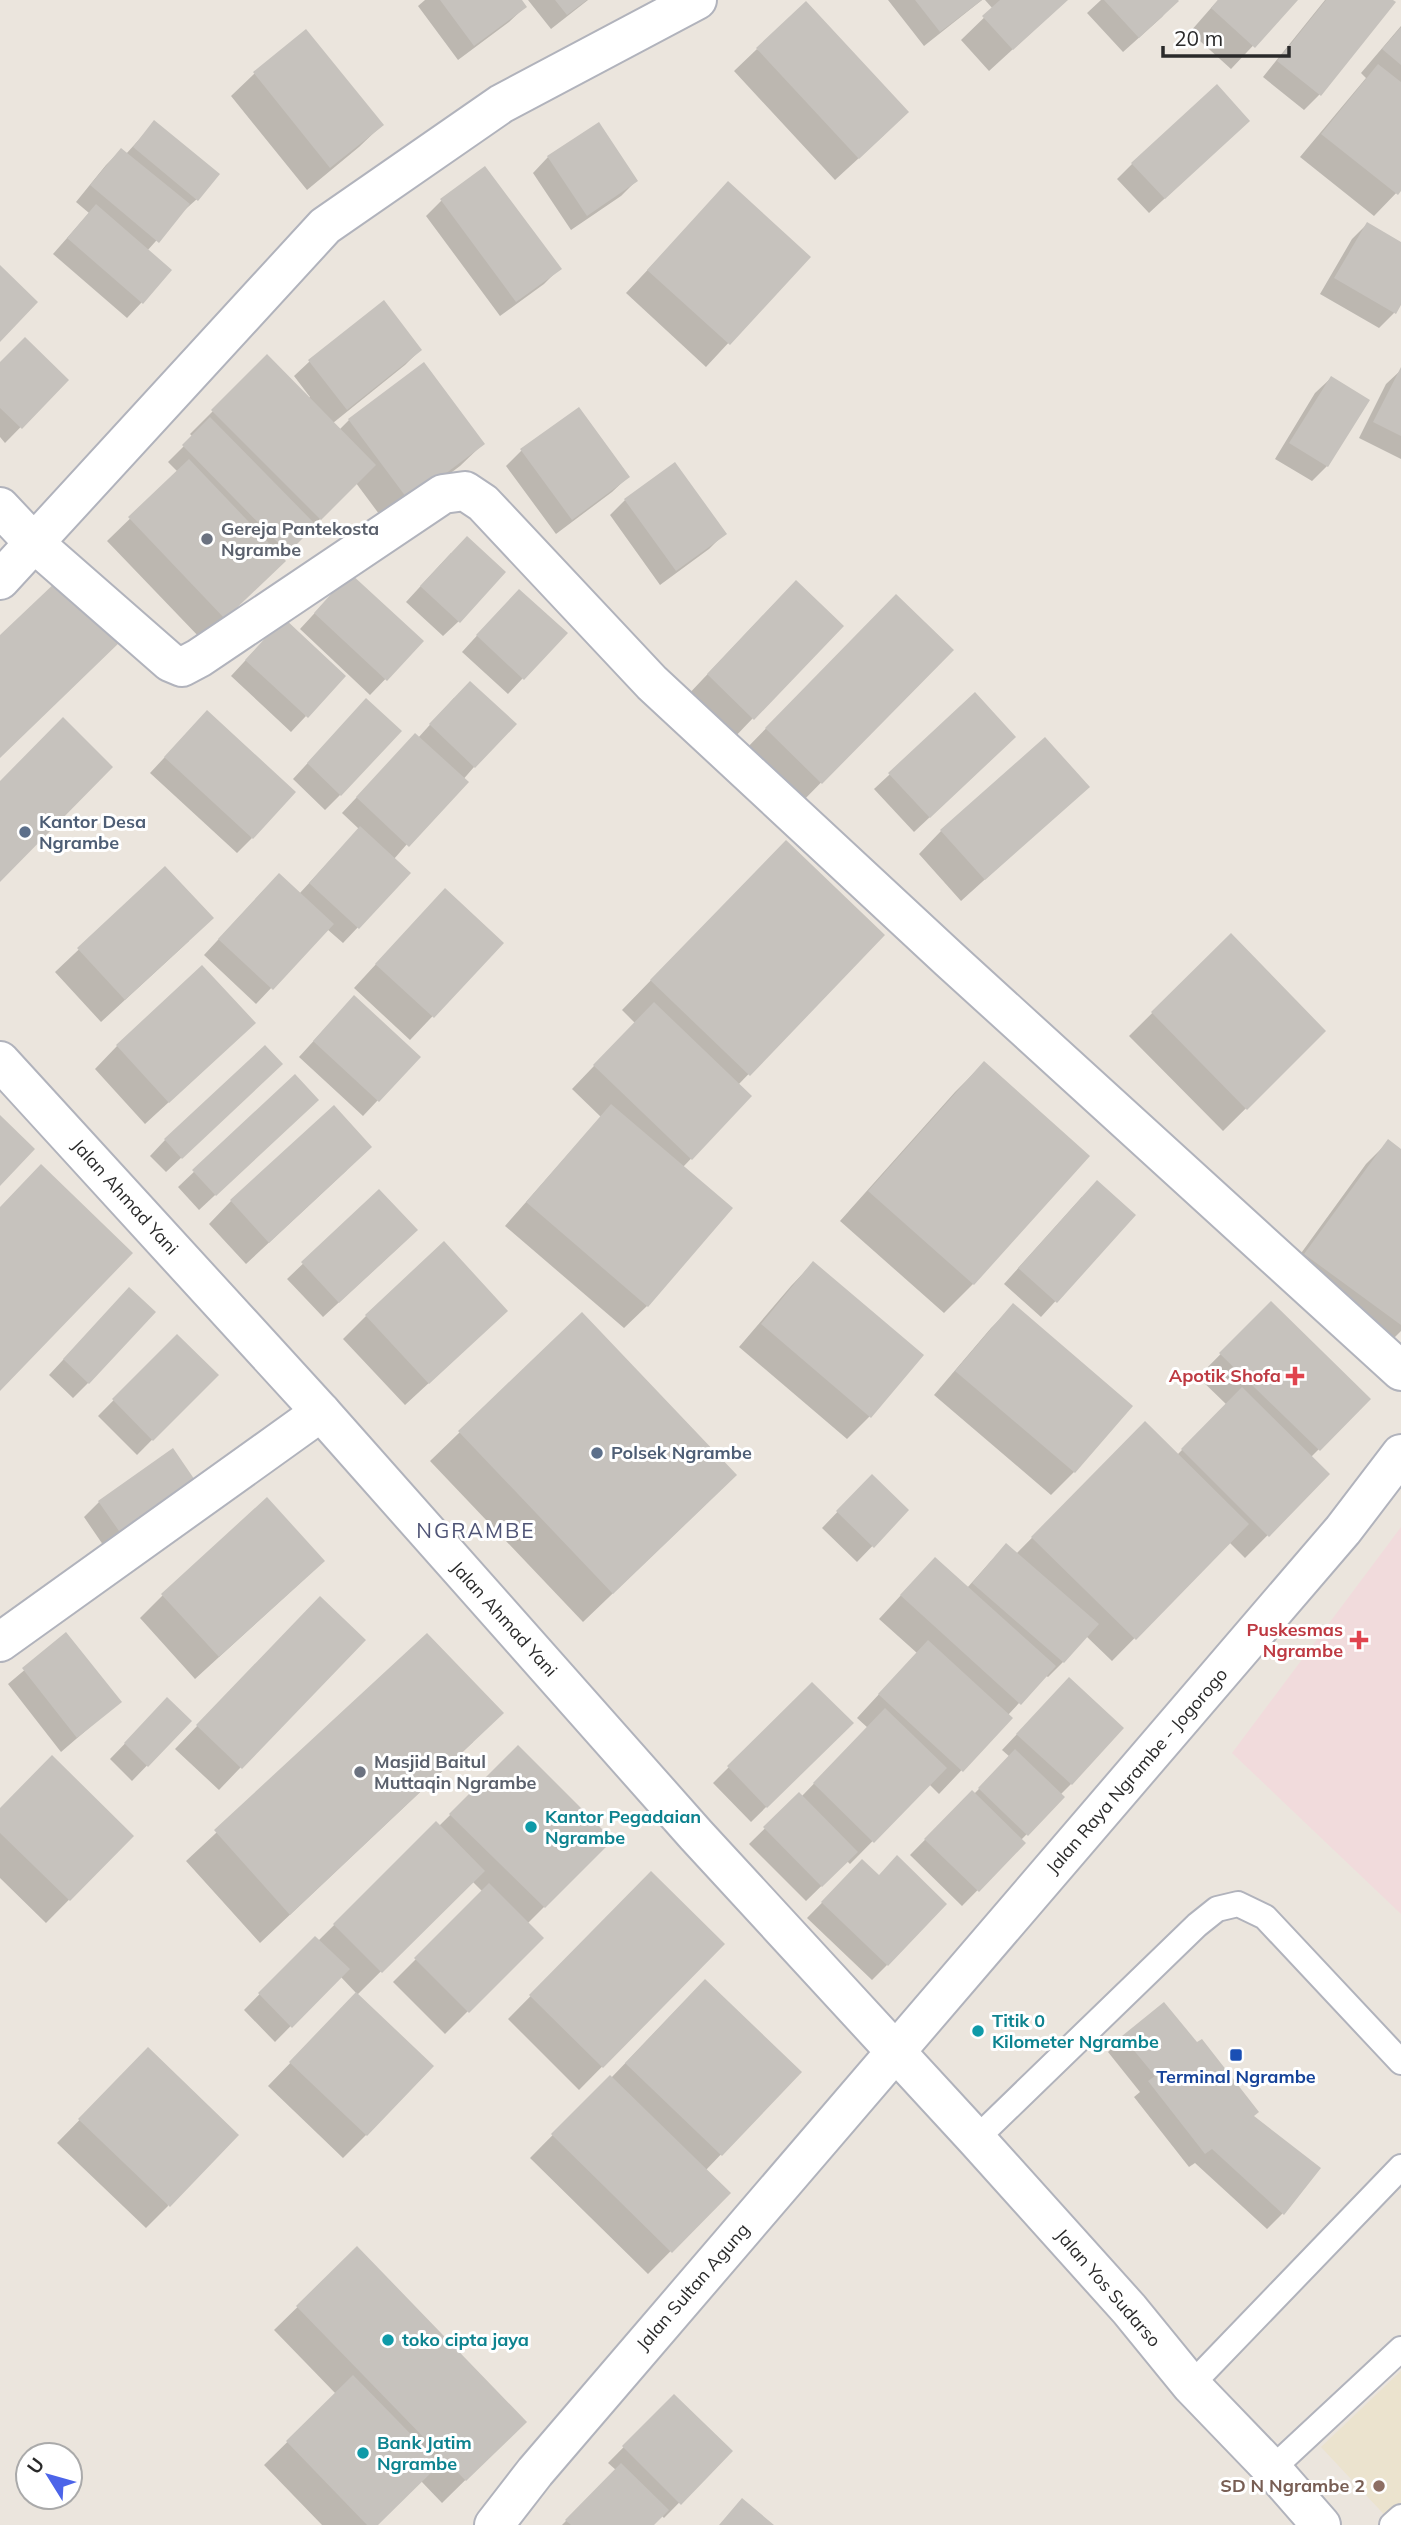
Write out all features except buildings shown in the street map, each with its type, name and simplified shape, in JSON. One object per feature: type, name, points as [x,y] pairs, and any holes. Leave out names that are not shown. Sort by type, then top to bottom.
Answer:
[{"type":"street","points":[[0,580],[325,226],[501,104],[697,0]]},
{"type":"street","points":[[0,507],[33,542],[170,662],[182,667],[210,651],[443,494],[465,491],[483,503],[652,683],[938,950],[1401,1371]]},
{"type":"street","name":"Jalan Ahmad Yani","points":[[0,1061],[321,1412],[696,1835],[895,2052]]},
{"type":"street","points":[[0,1642],[321,1412]]},
{"type":"street","name":"Jalan Raya Ngrambe - Jogorogo","points":[[895,2052],[1343,1530],[1401,1454]]},
{"type":"street","name":"Jalan Yos Sudarso","points":[[895,2052],[1129,2309],[1191,2385],[1272,2469],[1321,2525]]},
{"type":"street","name":"Jalan Sultan Agung","points":[[494,2525],[535,2472],[895,2052]]},
{"type":"lane","points":[[976,2139],[1197,1925],[1217,1909],[1238,1904],[1265,1917],[1401,2062]]},
{"type":"lane","points":[[1191,2385],[1401,2166]]},
{"type":"lane","points":[[1272,2469],[1401,2350]]},
{"type":"lane","points":[[1392,2525],[1401,2517]]},
{"type":"shaded area","name":"Puskesmas Ngrambe","points":[[1401,1527],[1401,1914],[1232,1753]]},
{"type":"shaded area","name":"SD N Ngrambe 2","points":[[1401,2371],[1401,2525],[1394,2525],[1321,2447]]},
{"type":"place","name":"Gereja Pantekosta Ngrambe","points":[[207,539]]},
{"type":"place","name":"Kantor Desa Ngrambe","points":[[25,832]]},
{"type":"place","name":"Apotik Shofa","points":[[1295,1376]]},
{"type":"place","name":"Polsek Ngrambe","points":[[597,1453]]},
{"type":"place","name":"Puskesmas Ngrambe","points":[[1359,1640]]},
{"type":"place","name":"Masjid Baitul Muttaqin Ngrambe","points":[[360,1772]]},
{"type":"place","name":"Kantor Pegadaian Ngrambe","points":[[531,1827]]},
{"type":"place","name":"Titik 0 Kilometer Ngrambe","points":[[978,2031]]},
{"type":"place","name":"Terminal Ngrambe","points":[[1236,2055]]},
{"type":"place","name":"toko cipta jaya","points":[[388,2340]]},
{"type":"place","name":"Bank Jatim Ngrambe","points":[[363,2453]]},
{"type":"place","name":"SD N Ngrambe 2","points":[[1379,2486]]},
{"type":"district","name":"NGRAMBE","points":[[476,1531]]}]
